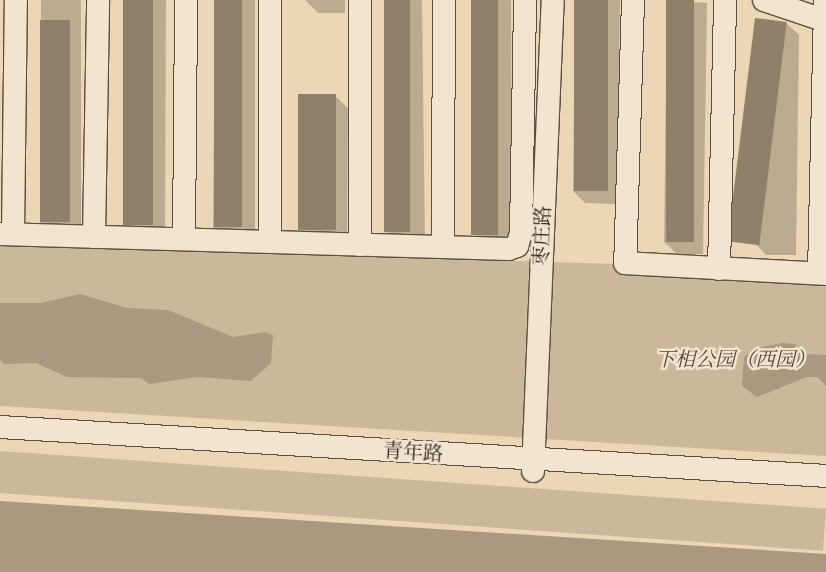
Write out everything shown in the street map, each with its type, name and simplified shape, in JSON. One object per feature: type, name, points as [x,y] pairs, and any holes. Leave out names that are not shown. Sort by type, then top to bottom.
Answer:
[{"type":"street","points":[[16,0],[6,234],[442,247],[517,246],[521,233],[525,0]]},
{"type":"street","points":[[94,236],[98,0]]},
{"type":"street","points":[[184,239],[186,0]]},
{"type":"street","points":[[270,0],[270,242]]},
{"type":"street","points":[[360,0],[360,244]]},
{"type":"street","points":[[442,247],[444,0]]},
{"type":"street","name":"枣庄路","points":[[533,466],[553,0]]},
{"type":"street","points":[[632,0],[625,263],[822,273],[825,14],[764,0]]},
{"type":"street","points":[[719,269],[725,0]]},
{"type":"street","name":"青年路","points":[[0,428],[826,487]]},
{"type":"street","name":"青年路","points":[[0,439],[533,466],[826,476]]},
{"type":"green space","name":"下相公园（西园）","points":[[0,246],[826,270],[826,456],[0,406]]},
{"type":"green space","points":[[0,451],[826,509],[823,551],[0,493]]},
{"type":"shaded area","points":[[80,294],[127,308],[168,310],[233,337],[265,332],[273,335],[271,363],[251,381],[197,377],[149,384],[141,378],[67,377],[36,363],[4,364],[0,360],[0,303],[41,303]]},
{"type":"shaded area","points":[[782,343],[795,344],[805,354],[826,355],[826,386],[818,377],[807,377],[757,397],[742,386],[744,357],[757,348]]},
{"type":"shaded area","points":[[0,501],[826,554],[826,572],[0,572]]},
{"type":"building","points":[[123,0],[153,0],[153,225],[123,225]]},
{"type":"building","points":[[214,0],[242,0],[242,227],[214,227]]},
{"type":"building","points":[[384,0],[410,0],[410,232],[384,232]]},
{"type":"building","points":[[471,0],[498,0],[498,235],[471,235]]},
{"type":"building","points":[[574,0],[608,0],[608,191],[574,191]]},
{"type":"building","points":[[666,0],[694,0],[694,242],[666,242]]},
{"type":"building","points":[[755,18],[787,22],[759,245],[728,241]]},
{"type":"building","points":[[40,20],[70,20],[70,222],[40,222]]},
{"type":"building","points":[[298,94],[336,94],[336,230],[298,230]]}]
